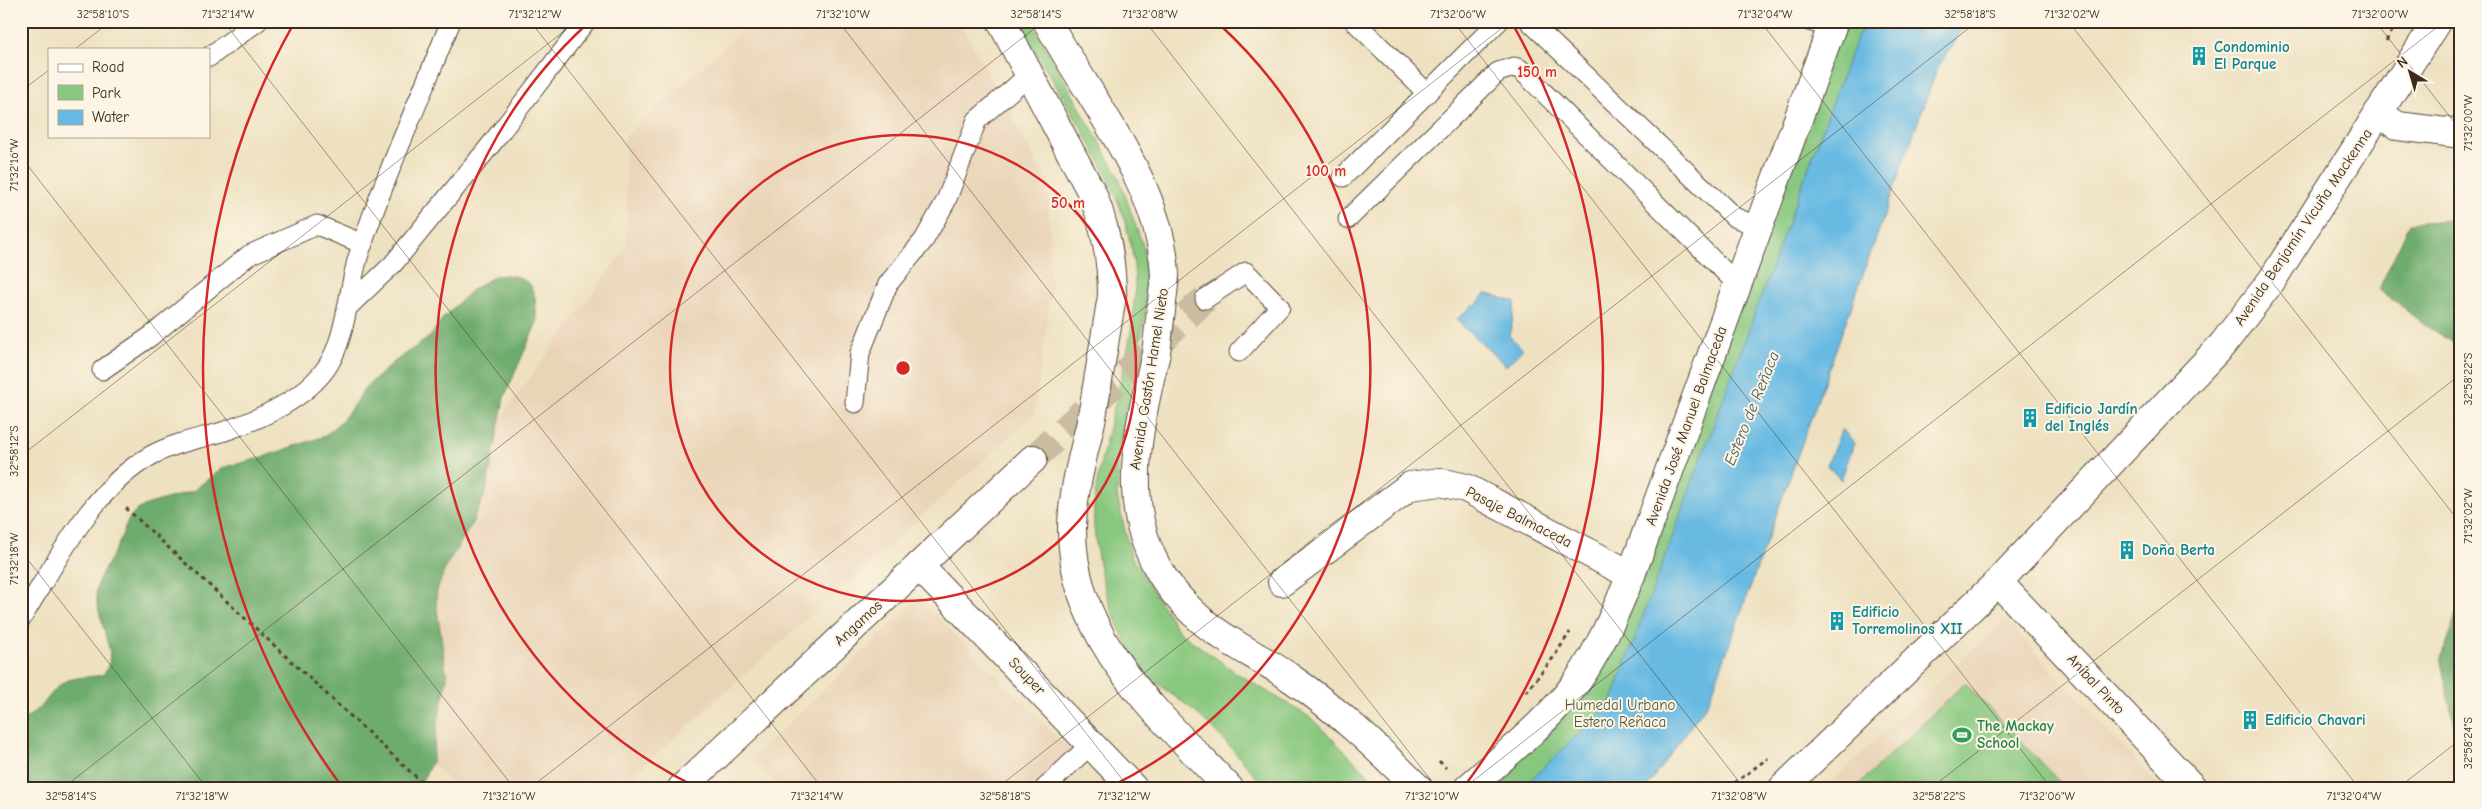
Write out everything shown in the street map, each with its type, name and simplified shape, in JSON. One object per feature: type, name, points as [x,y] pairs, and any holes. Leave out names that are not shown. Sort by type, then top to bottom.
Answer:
[{"type":"street","points":[[1001,21],[1093,195],[1103,221],[1109,248],[1112,296],[1092,416],[1073,506],[1072,528],[1078,581],[1087,611],[1100,640],[1118,666],[1150,704],[1229,788]]},
{"type":"street","name":"Avenida Gastón Hamel Nieto","points":[[1047,21],[1120,145],[1148,201],[1161,239],[1165,276],[1156,353],[1142,413],[1134,472],[1135,491],[1143,536],[1153,560],[1166,582],[1201,620],[1317,697],[1368,740],[1418,788]]},
{"type":"street","name":"Avenida Benjamín Vicuña Mackenna","points":[[1783,788],[1998,582],[2199,370],[2245,317],[2347,164],[2437,21]]},
{"type":"street","name":"Avenida José Manuel Balmaceda","points":[[1468,788],[1540,724],[1567,694],[1612,621],[1632,575],[1759,227],[1825,24]]},
{"type":"street","name":"Avenida Benjamín Vicuña Mackenna","points":[[2378,112],[2398,126],[2454,133],[2461,130]]},
{"type":"street","name":"Angamos","points":[[682,788],[1034,459]]},
{"type":"street","name":"Pasaje Balmaceda","points":[[1282,582],[1410,486],[1440,482],[1466,488],[1632,575]]},
{"type":"street","name":"Souper","points":[[919,566],[1092,743],[1133,788]]},
{"type":"street","name":"Aníbal Pinto","points":[[1998,582],[2193,788]]},
{"type":"lane","points":[[210,56],[258,21]]},
{"type":"lane","points":[[21,619],[91,509],[127,473],[151,456],[177,444],[223,432],[266,414],[296,396],[314,382],[328,366],[348,307],[363,244],[451,21]]},
{"type":"lane","points":[[348,307],[399,257],[489,147],[586,21]]},
{"type":"lane","points":[[1354,21],[1426,93]]},
{"type":"lane","points":[[1343,177],[1499,21]]},
{"type":"lane","points":[[1529,21],[1734,217],[1759,227]]},
{"type":"lane","points":[[1348,218],[1498,72],[1514,67],[1520,69],[1738,285]]},
{"type":"lane","points":[[855,403],[860,353],[888,284],[924,240],[946,201],[977,120],[1029,75]]},
{"type":"lane","points":[[102,370],[151,336],[250,255],[317,225],[363,244]]},
{"type":"lane","points":[[1205,299],[1246,272],[1280,307],[1239,352]]},
{"type":"lane","points":[[1045,788],[1092,743]]},
{"type":"path","points":[[2383,45],[2398,21]]},
{"type":"path","points":[[109,491],[428,788]]},
{"type":"path","points":[[1520,698],[1553,658],[1574,626]]},
{"type":"path","points":[[1728,788],[1775,753]]},
{"type":"path","points":[[1439,761],[1445,769],[1450,765]]},
{"type":"shaded area","points":[[753,21],[959,21],[1048,182],[1051,292],[1034,415],[619,788],[457,788],[306,643],[468,461],[627,247],[625,137]]},
{"type":"shaded area","points":[[919,598],[1082,762],[1054,788],[779,788],[753,758]]},
{"type":"shaded area","name":"The Mackay School","points":[[2005,619],[2162,788],[1825,788]]},
{"type":"green space","points":[[1018,21],[1031,21],[1118,175],[1144,249],[1146,311],[1119,445],[1117,496],[1131,556],[1179,632],[1238,674],[1311,718],[1377,783],[1371,788],[1266,788],[1205,721],[1154,680],[1129,648],[1119,628],[1111,608],[1100,566],[1096,546],[1094,515],[1095,493],[1099,472],[1131,332],[1135,288],[1134,266],[1128,234],[1118,202],[1104,170],[1088,139]]},
{"type":"green space","name":"Humedal Urbano Estero Reñaca","points":[[1836,21],[1939,21],[1628,788],[1488,788],[1594,661]]},
{"type":"green space","points":[[2461,219],[2461,348],[2426,326],[2379,289],[2410,223]]},
{"type":"green space","points":[[495,276],[519,277],[530,284],[535,297],[537,322],[504,398],[486,492],[469,529],[446,566],[437,590],[436,602],[447,678],[432,762],[418,788],[21,788],[21,722],[38,709],[56,688],[64,682],[104,674],[109,664],[110,652],[97,603],[96,591],[99,579],[119,543],[128,520],[136,511],[146,505],[193,491],[222,468],[260,458],[325,436],[345,417],[367,386],[394,362],[431,336],[442,319],[472,290]]},
{"type":"green space","points":[[2461,597],[2461,758],[2441,662]]},
{"type":"green space","name":"The Mackay School","points":[[1965,683],[2065,788],[1855,788]]},
{"type":"water","name":"Humedal Urbano Estero Reñaca","points":[[1865,21],[1968,21],[1937,69],[1709,701],[1646,788],[1522,788],[1611,703],[1851,52]]},
{"type":"water","points":[[1485,293],[1515,302],[1510,337],[1523,349],[1506,366],[1456,320],[1474,304],[1476,306]]},
{"type":"water","points":[[1842,429],[1854,443],[1841,480],[1827,465]]},
{"type":"tunnel","points":[[1033,459],[1205,299]]},
{"type":"place","name":"Condominio El Parque","points":[[2199,56]]},
{"type":"place","name":"Edificio Jardín del Inglés","points":[[2030,418]]},
{"type":"place","name":"Doña Berta","points":[[2127,550]]},
{"type":"place","name":"Edificio Torremolinos XII","points":[[1837,621]]},
{"type":"place","name":"Edificio Chavari","points":[[2250,720]]},
{"type":"place","name":"The Mackay School","points":[[1962,735]]},
{"type":"water label","name":"Estero de Reñaca","points":[[1751,408]]}]
